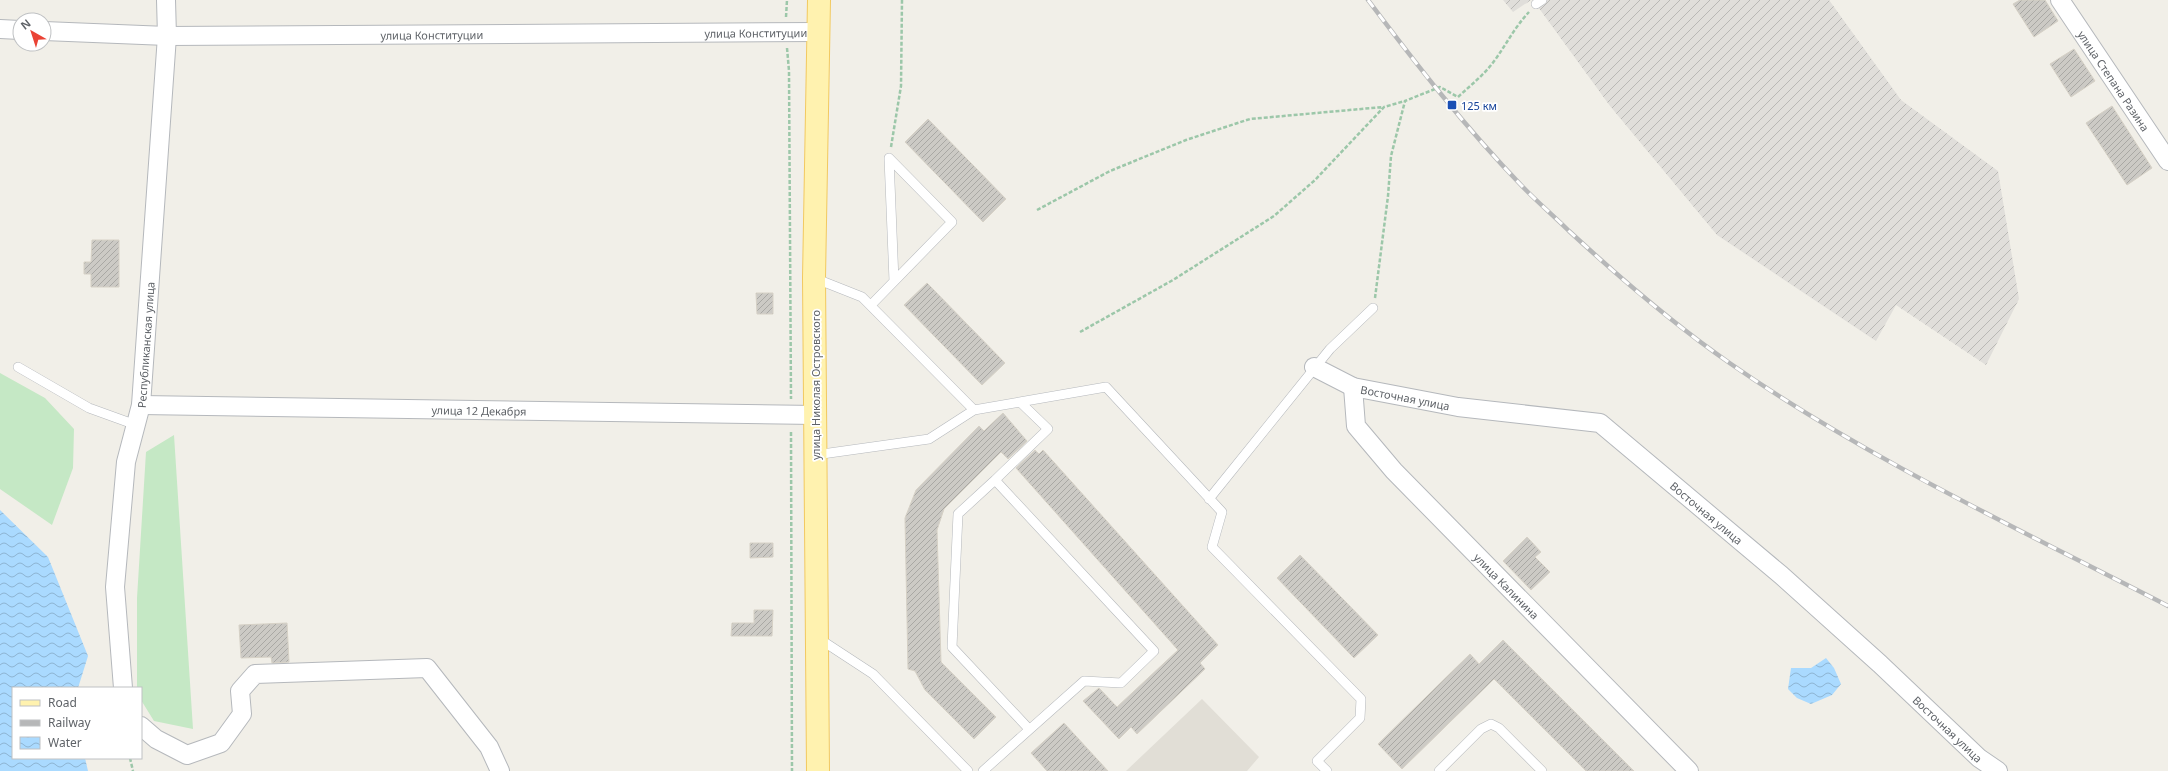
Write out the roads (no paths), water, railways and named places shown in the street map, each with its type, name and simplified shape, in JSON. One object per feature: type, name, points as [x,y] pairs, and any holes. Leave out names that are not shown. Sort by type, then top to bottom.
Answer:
[{"type":"main road","name":"улица Николая Островского","points":[[818,771],[814,278],[819,0]]},
{"type":"street","name":"Республиканская улица","points":[[123,687],[115,587],[126,462],[141,405],[167,36],[166,0]]},
{"type":"street","name":"улица Степана Разина","points":[[2060,0],[2168,161]]},
{"type":"street","points":[[0,29],[12,30]]},
{"type":"street","name":"улица Конституции","points":[[52,31],[167,36],[819,32]]},
{"type":"street","name":"Восточная улица","points":[[1314,367],[1353,387],[1458,407],[1600,423],[1781,575],[1880,664],[1979,758],[1998,771]]},
{"type":"street","name":"улица Калинина","points":[[1353,387],[1356,426],[1385,460],[1689,771]]},
{"type":"street","name":"улица 12 Декабря","points":[[141,405],[816,415]]},
{"type":"street","points":[[142,727],[156,739],[187,755],[221,743],[242,714],[240,691],[255,674],[427,668],[489,747],[500,771]]},
{"type":"lane","points":[[871,306],[952,222],[889,158],[894,281]]},
{"type":"lane","points":[[814,278],[862,297],[974,410]]},
{"type":"lane","points":[[1209,498],[1314,367],[1330,349],[1373,308]]},
{"type":"lane","points":[[18,367],[89,408],[136,425]]},
{"type":"lane","points":[[815,455],[929,439],[974,410],[1106,387],[1222,512],[1212,547],[1361,699],[1360,718],[1317,760],[1327,771]]},
{"type":"lane","points":[[1020,402],[1048,429],[996,480],[958,514],[952,647],[1029,729]]},
{"type":"lane","points":[[983,771],[1084,681],[1121,683],[1154,651],[996,480]]},
{"type":"lane","points":[[816,638],[873,674],[968,771]]},
{"type":"lane","points":[[1439,771],[1481,729],[1491,724],[1499,728],[1542,771]]},
{"type":"water","points":[[0,510],[48,557],[88,656],[78,687],[12,687],[12,759],[85,759],[88,771],[0,771]]},
{"type":"water","points":[[1826,658],[1834,668],[1841,684],[1832,695],[1811,704],[1797,698],[1788,689],[1791,668],[1811,668]]},
{"type":"railway","points":[[1368,0],[1404,48],[1480,141],[1521,185],[1608,266],[1647,300],[1709,349],[1783,398],[1890,462],[1945,492],[2168,606]]},
{"type":"place","name":"125 км","points":[[1452,105]]}]
